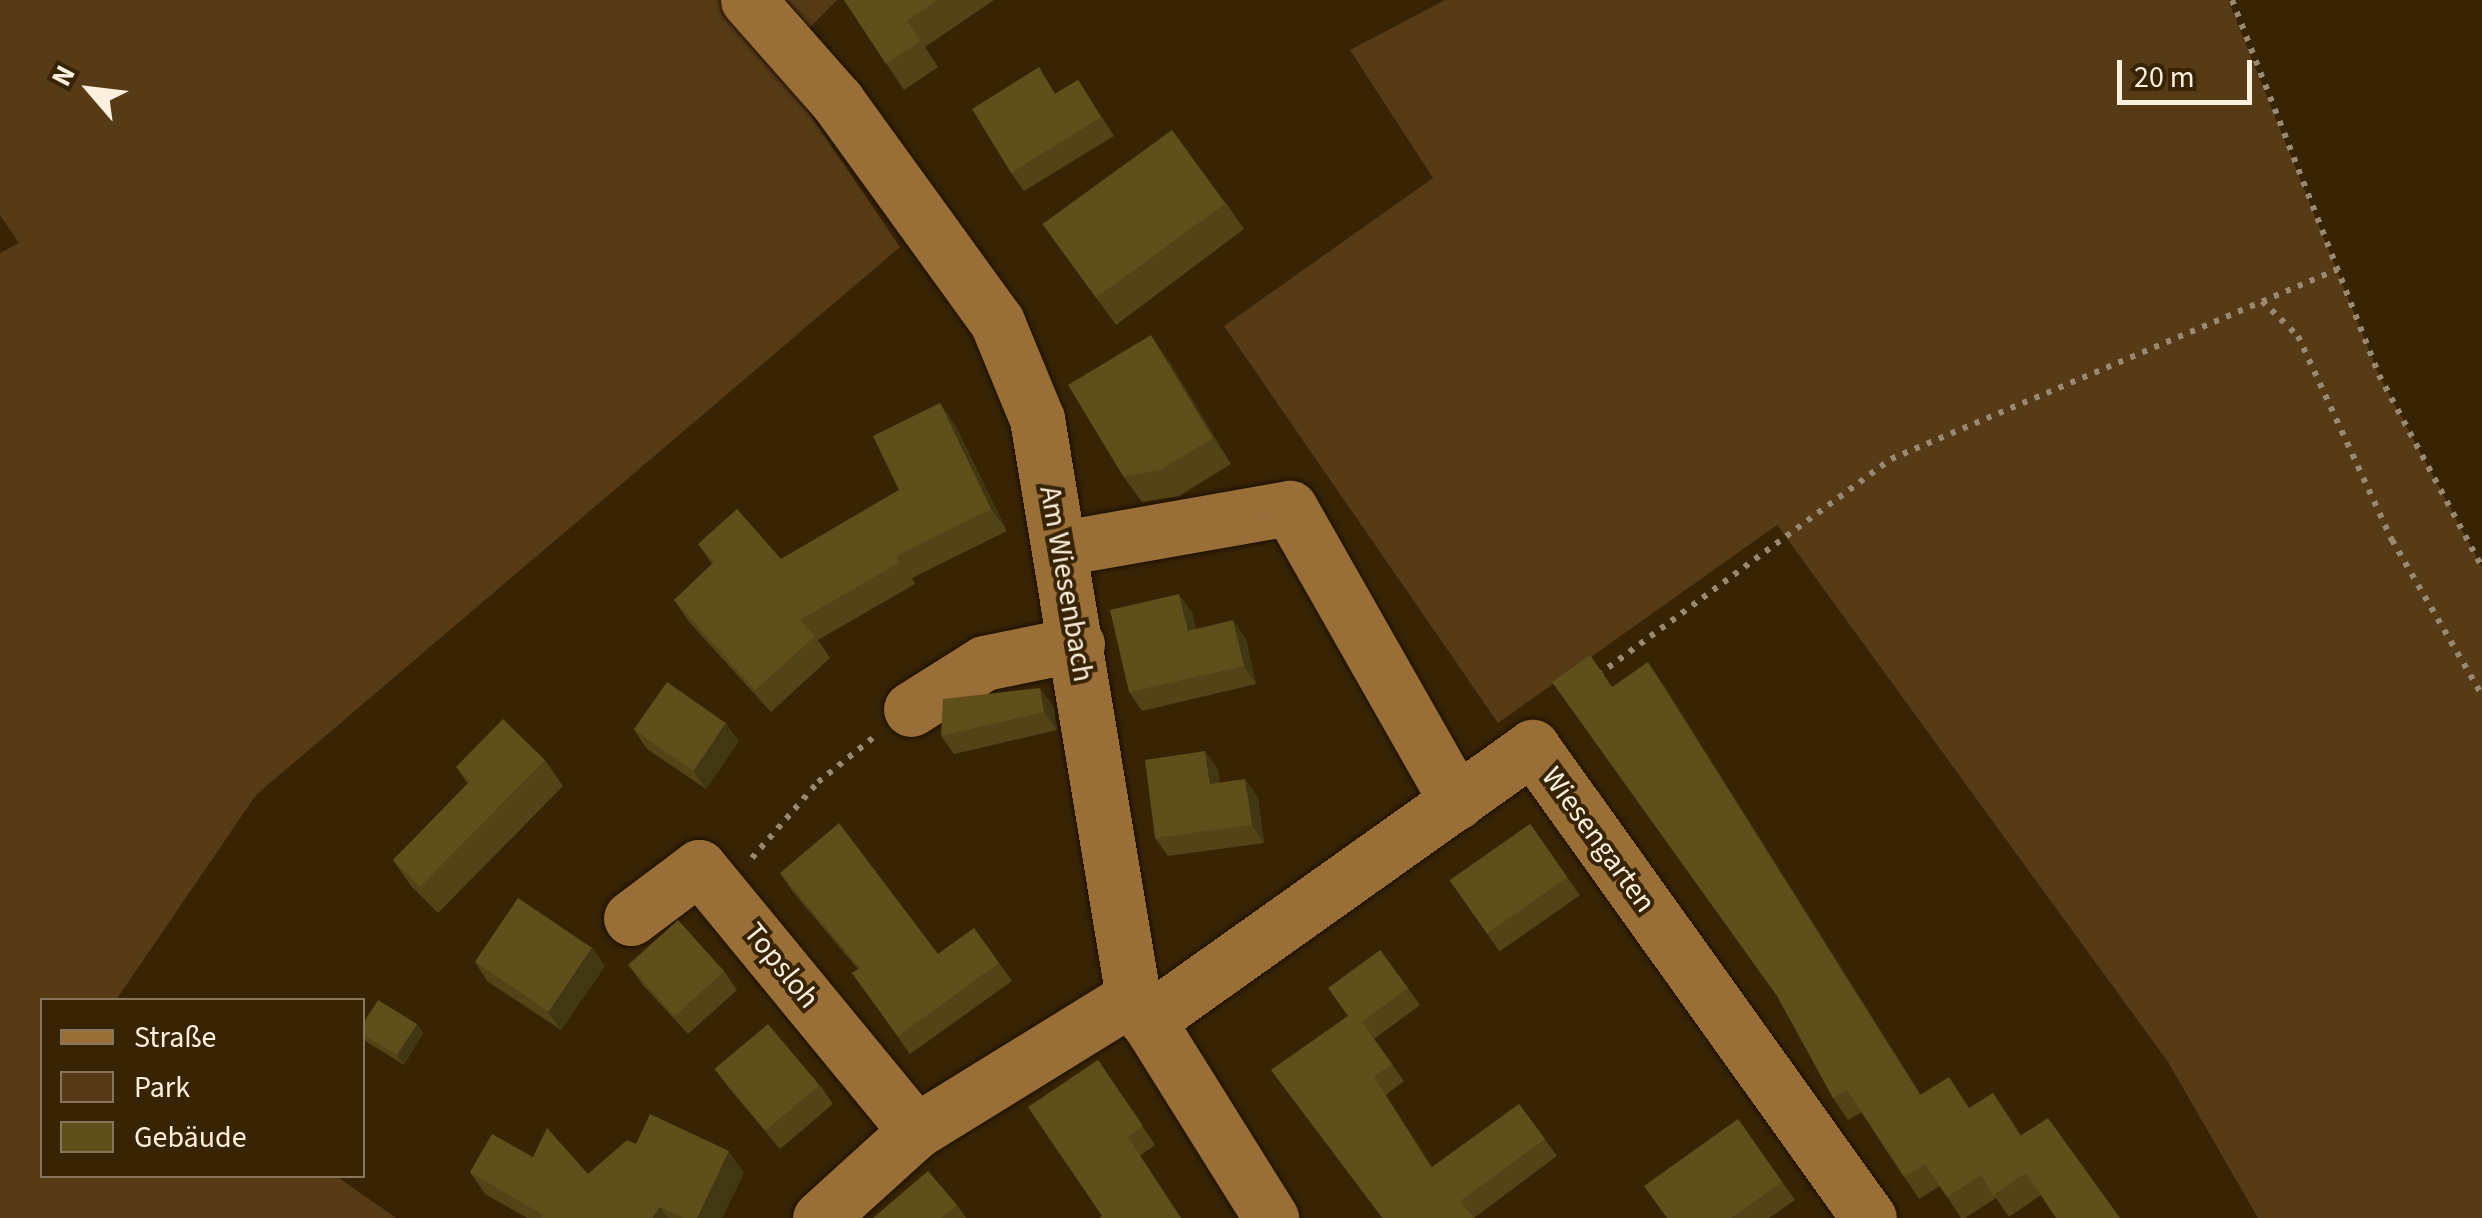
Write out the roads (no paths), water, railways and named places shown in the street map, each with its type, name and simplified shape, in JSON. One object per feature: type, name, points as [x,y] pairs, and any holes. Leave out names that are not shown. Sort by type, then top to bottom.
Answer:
[{"type":"street","name":"Am Wiesenbach","points":[[748,0],[837,100],[997,322],[1037,419],[1140,1009],[1271,1218]]},
{"type":"street","points":[[1062,548],[1290,508],[1457,802]]},
{"type":"street","points":[[910,709],[984,663],[1077,644]]},
{"type":"street","name":"Wiesengarten","points":[[1140,1009],[1457,802],[1532,748],[1869,1218]]},
{"type":"street","name":"Topsloh","points":[[631,918],[699,867],[916,1130]]},
{"type":"street","points":[[820,1218],[916,1130],[1140,1009]]}]
